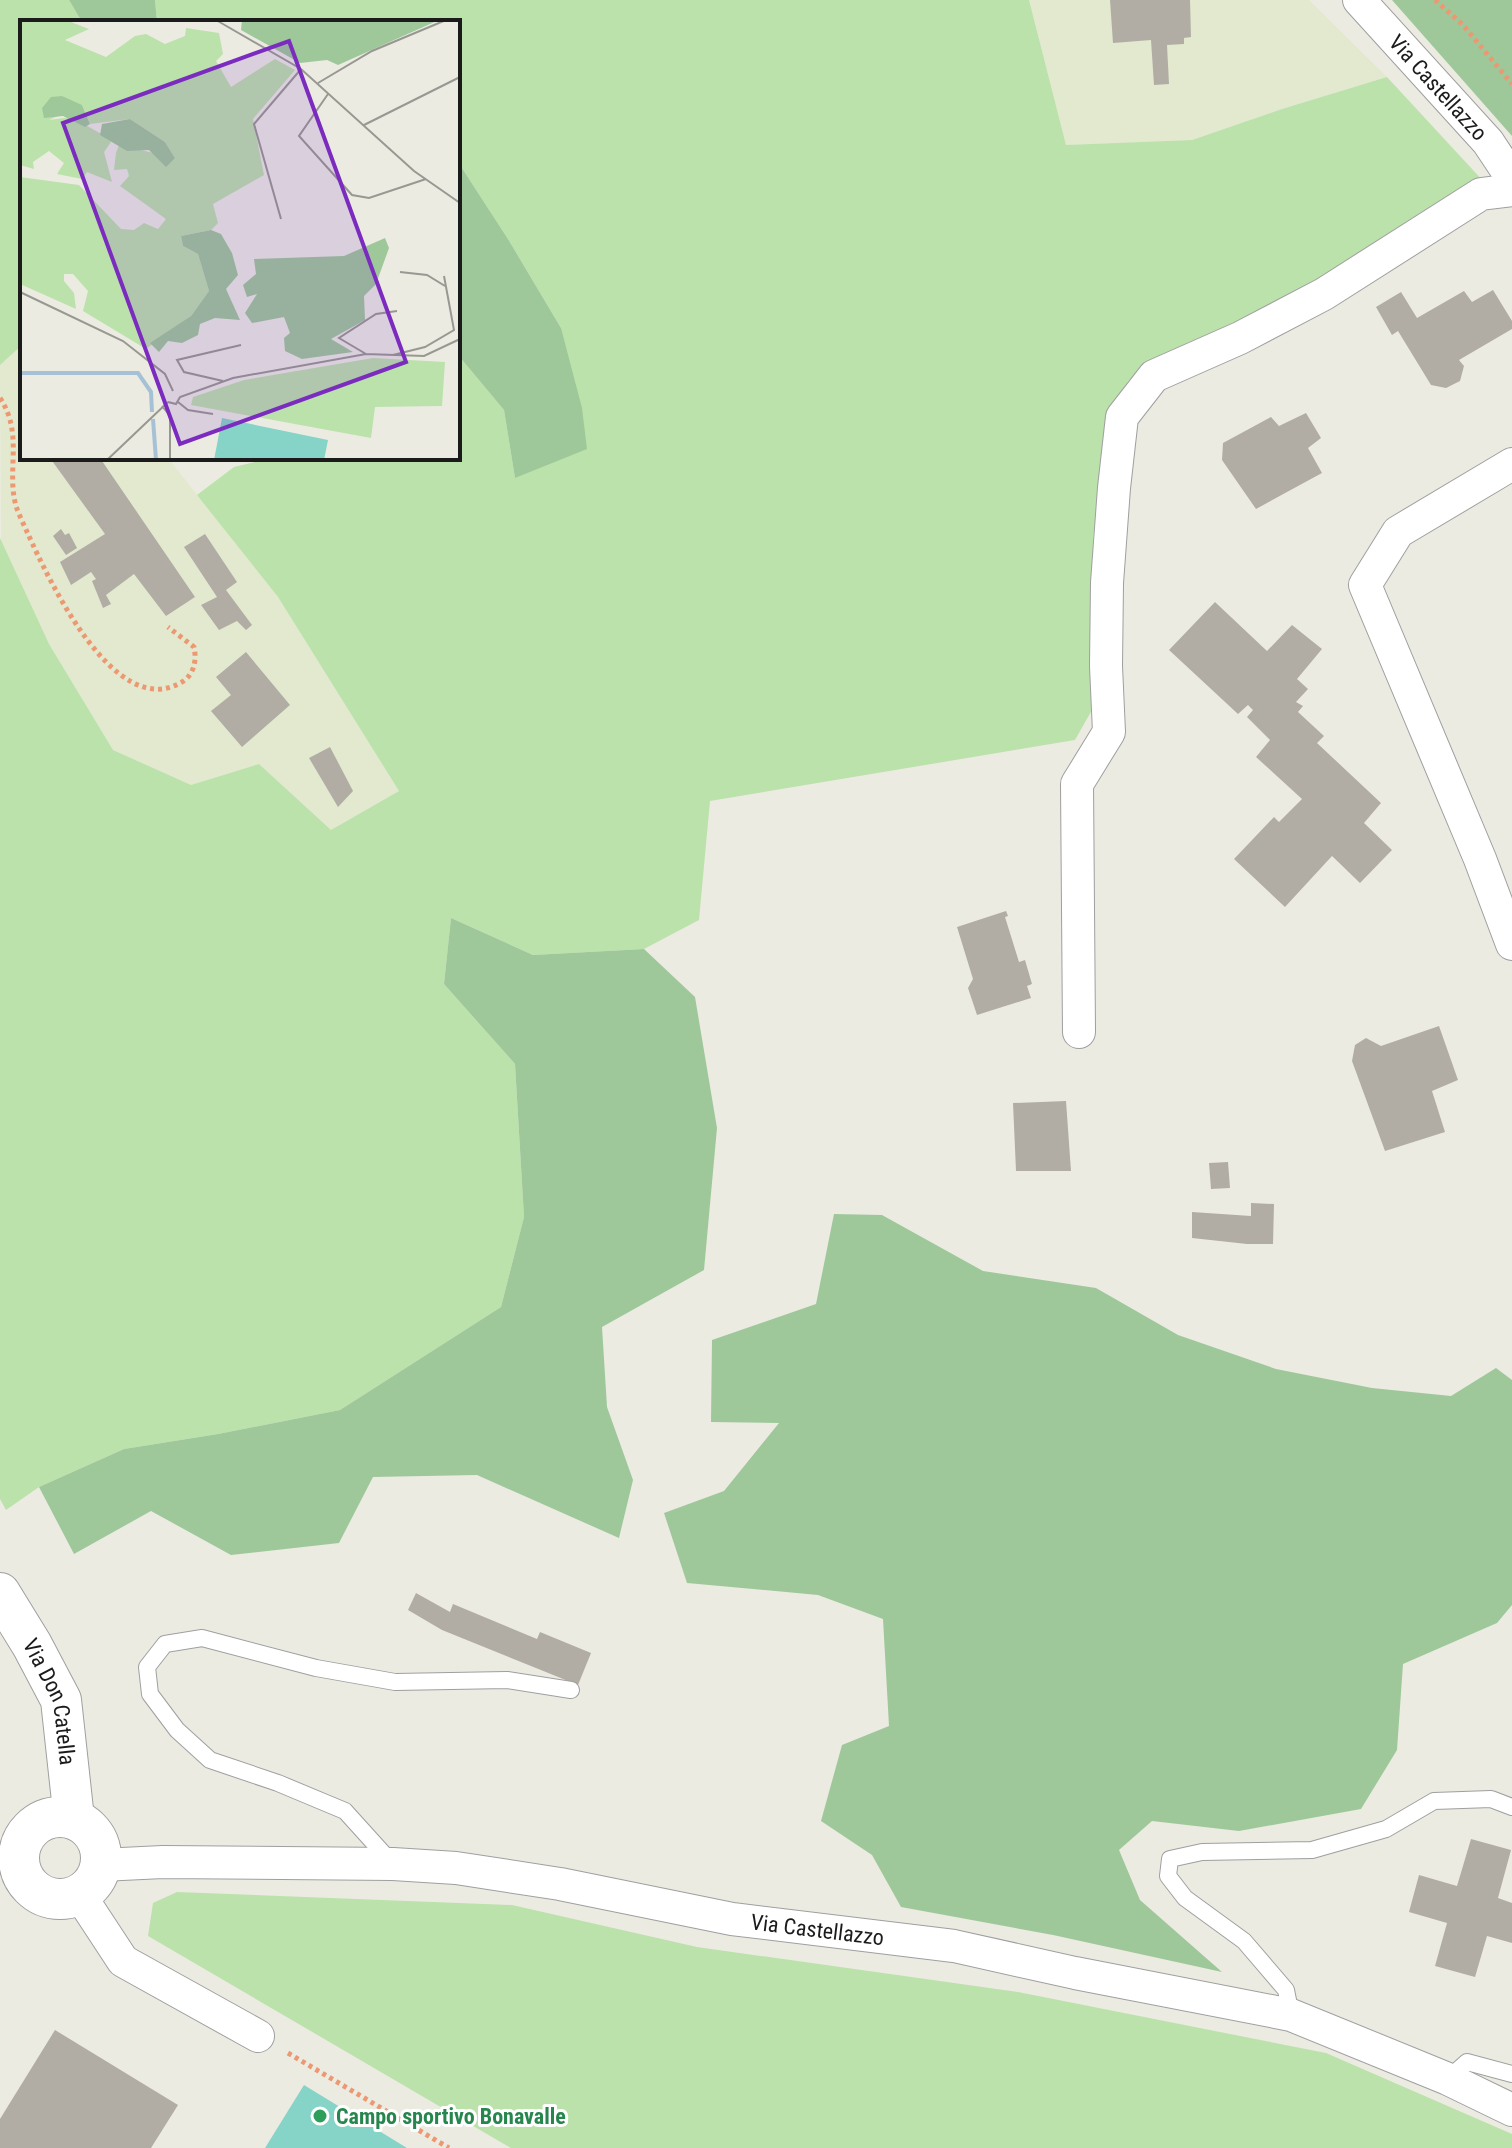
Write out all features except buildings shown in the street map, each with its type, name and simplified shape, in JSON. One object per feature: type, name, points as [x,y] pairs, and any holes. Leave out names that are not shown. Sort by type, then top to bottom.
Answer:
[{"type":"street","name":"Via Castellazzo","points":[[1359,0],[1488,142],[1512,178]]},
{"type":"street","points":[[1079,1032],[1077,784],[1109,732],[1107,583],[1122,417],[1154,376],[1240,338],[1324,294],[1481,194],[1512,190]]},
{"type":"street","points":[[1512,464],[1398,532],[1365,585],[1480,859],[1512,944]]},
{"type":"street","name":"Via Don Catella","points":[[0,1593],[61,1700],[74,1819]]},
{"type":"street","points":[[53,1818],[74,1819],[86,1826],[100,1850],[90,1879],[61,1898],[40,1893],[11,1872],[22,1844],[34,1827],[53,1818]]},
{"type":"street","name":"Via Castellazzo","points":[[90,1879],[163,1862],[393,1864],[456,1868],[545,1881],[732,1919],[954,1946],[1291,2015],[1448,2079],[1512,2110]]},
{"type":"street","points":[[90,1879],[123,1961],[258,2036]]},
{"type":"lane","points":[[393,1864],[345,1811],[278,1783],[210,1760],[177,1730],[150,1694],[147,1667],[165,1644],[202,1638],[316,1668],[395,1682],[507,1680],[571,1690]]},
{"type":"lane","points":[[1291,2015],[1286,1990],[1244,1941],[1185,1898],[1168,1876],[1170,1859],[1202,1852],[1312,1850],[1386,1829],[1434,1801],[1491,1799],[1512,1807]]},
{"type":"lane","points":[[1448,2079],[1467,2062],[1512,2074]]},
{"type":"path","points":[[1435,0],[1463,25],[1512,84]]},
{"type":"path","points":[[0,398],[7,408],[13,435],[15,504],[62,598],[92,647],[108,667],[133,683],[161,690],[182,682],[191,674],[196,658],[194,647],[168,627]]},
{"type":"path","points":[[258,2036],[449,2148]]},
{"type":"green space","points":[[0,0],[69,0],[81,20],[20,20],[20,347],[0,365]]},
{"type":"green space","points":[[69,0],[155,0],[157,20],[81,20]]},
{"type":"green space","points":[[155,0],[1029,0],[1066,145],[1192,140],[1387,77],[1485,183],[1309,288],[1161,356],[1128,381],[1107,424],[1093,538],[1092,710],[1075,740],[710,801],[699,920],[644,949],[533,955],[451,918],[444,984],[515,1064],[524,1217],[501,1307],[340,1410],[124,1449],[39,1487],[6,1510],[0,1499],[0,538],[49,644],[113,750],[191,785],[259,764],[331,830],[399,791],[278,597],[197,495],[234,467],[263,460],[460,460],[460,357],[504,410],[515,478],[561,328],[460,165],[460,20],[157,20]]},
{"type":"green space","points":[[1029,0],[1309,0],[1387,77],[1192,140],[1066,145]]},
{"type":"green space","points":[[1392,0],[1512,0],[1512,136]]},
{"type":"green space","points":[[460,165],[561,328],[582,408],[587,449],[515,478],[504,410],[460,357]]},
{"type":"green space","points":[[20,347],[20,460],[170,460],[278,597],[399,791],[331,830],[259,764],[191,785],[113,750],[49,644],[1,546],[0,365]]},
{"type":"green space","points":[[451,918],[533,955],[644,949],[695,997],[717,1128],[704,1270],[602,1327],[607,1407],[633,1480],[619,1538],[477,1475],[373,1477],[339,1543],[231,1555],[151,1511],[74,1554],[39,1487],[124,1449],[340,1410],[501,1307],[524,1217],[515,1064],[444,984]]},
{"type":"green space","points":[[834,1214],[882,1215],[983,1271],[1096,1288],[1178,1335],[1276,1369],[1372,1388],[1451,1396],[1496,1368],[1512,1380],[1512,1605],[1497,1623],[1403,1664],[1397,1750],[1361,1809],[1239,1831],[1152,1821],[1119,1850],[1140,1900],[1222,1972],[1053,1935],[901,1907],[872,1855],[821,1821],[842,1745],[889,1726],[883,1619],[818,1595],[687,1583],[664,1513],[724,1491],[779,1423],[711,1422],[712,1340],[816,1304]]},
{"type":"green space","points":[[177,1892],[512,1905],[697,1947],[1018,1992],[1326,2053],[1512,2134],[1512,2148],[511,2148],[148,1936],[153,1903]]},
{"type":"shaded area","name":"Campo sportivo Bonavalle","points":[[304,2085],[407,2148],[265,2148]]},
{"type":"place","name":"Campo sportivo Bonavalle","points":[[320,2116]]}]
